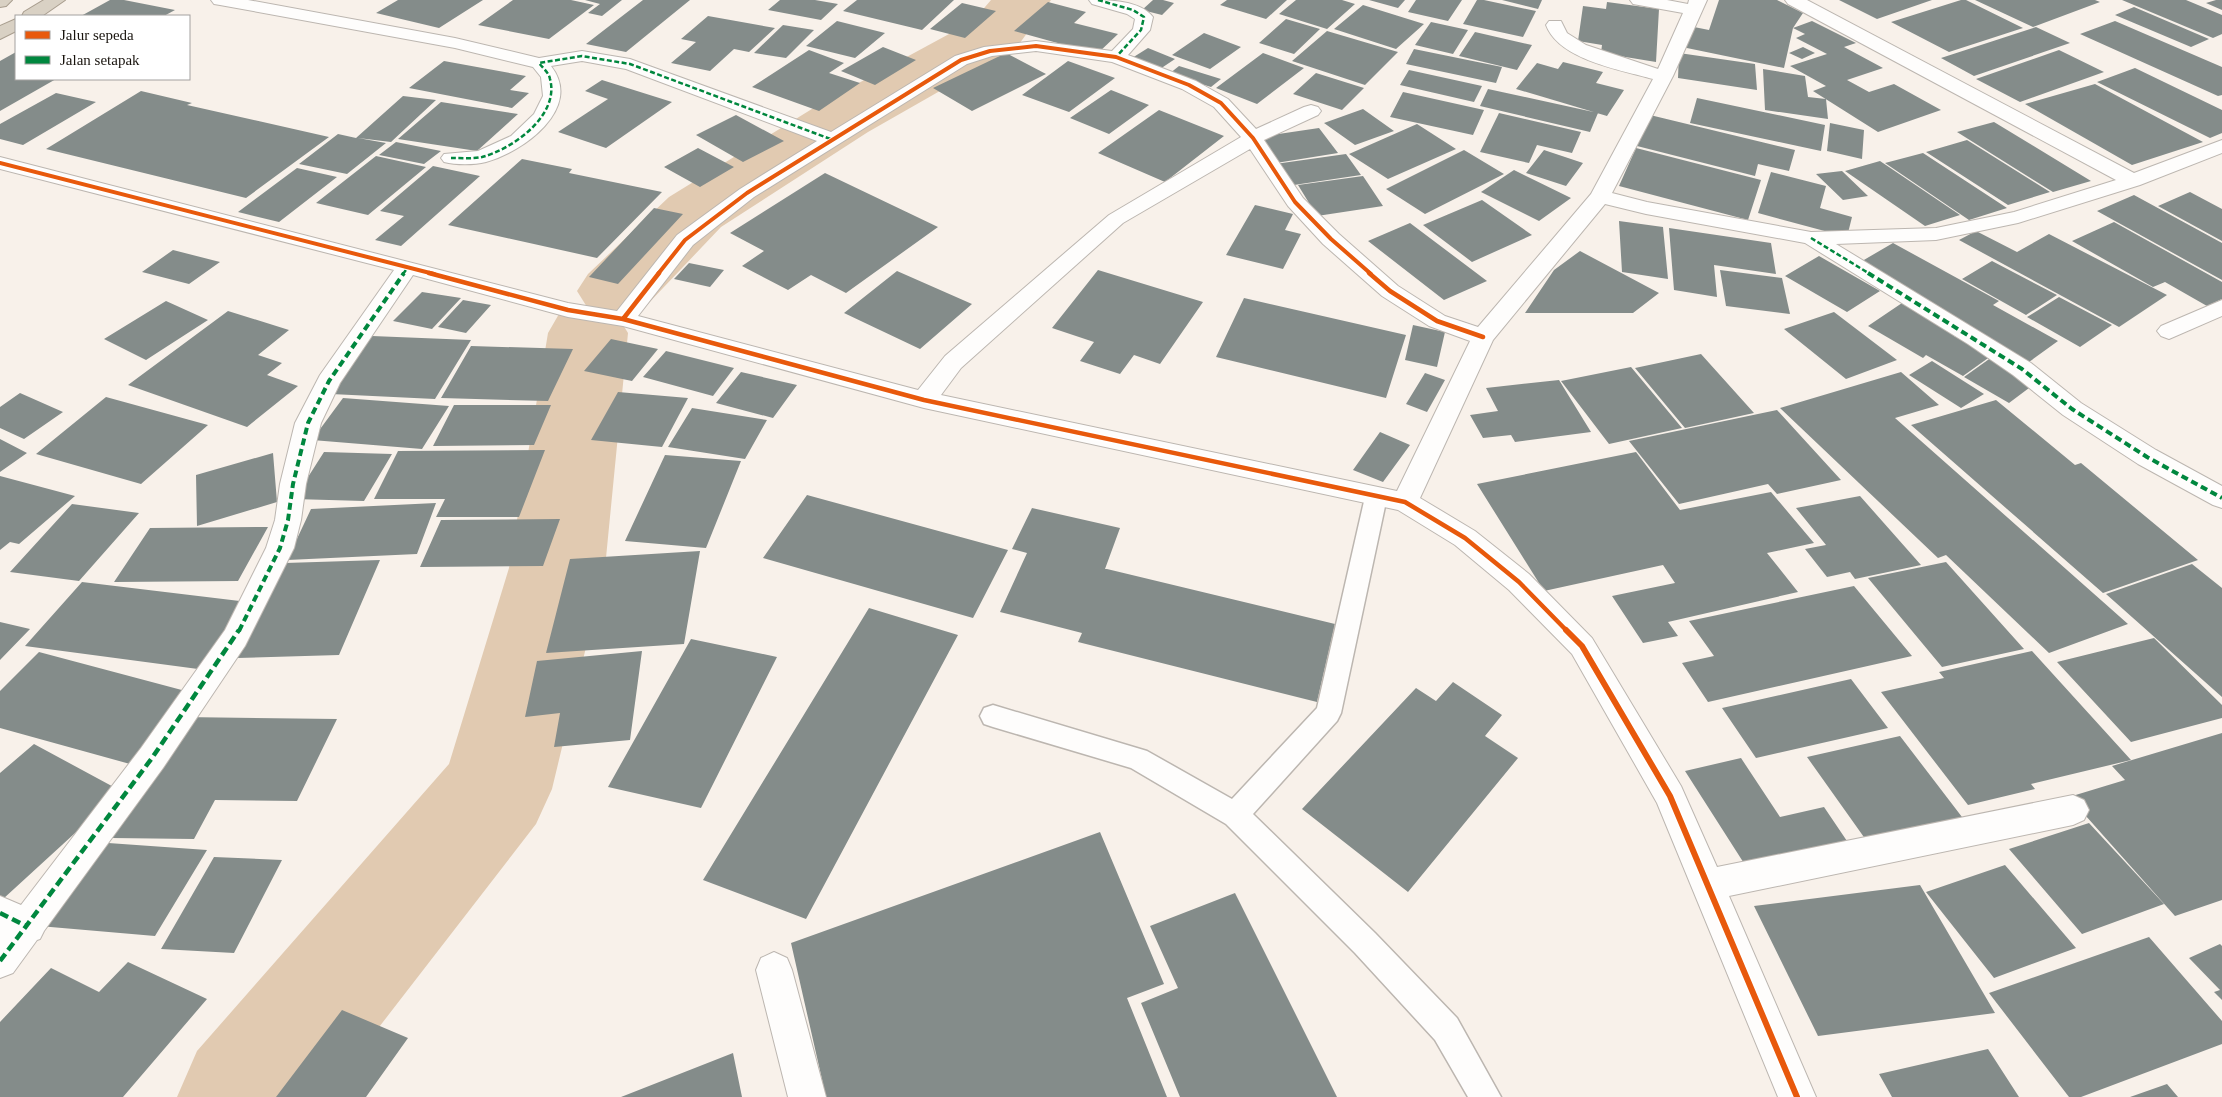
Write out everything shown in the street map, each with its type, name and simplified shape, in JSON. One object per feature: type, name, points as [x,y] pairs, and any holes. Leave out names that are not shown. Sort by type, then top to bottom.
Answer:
[{"type":"highway","points":[[0,2],[4,0]]},
{"type":"highway","points":[[32,15],[56,0]]},
{"type":"highway","points":[[0,34],[15,25]]},
{"type":"street","points":[[220,0],[455,43],[539,63],[582,56],[630,64],[830,139]]},
{"type":"street","points":[[1098,0],[1133,10],[1144,16],[1141,30],[1116,57]]},
{"type":"street","points":[[1405,502],[1483,337],[1600,196],[1664,76],[1695,5],[1639,0]]},
{"type":"street","points":[[1794,0],[2133,181]]},
{"type":"street","points":[[1555,25],[1561,37],[1580,48],[1617,63],[1664,76]]},
{"type":"street","points":[[623,319],[685,240],[747,193],[830,139],[961,60],[976,54],[1017,46],[1036,46],[1116,57],[1189,85],[1221,103],[1253,138],[1295,202],[1331,239],[1383,284],[1437,321],[1483,337]]},
{"type":"street","points":[[451,158],[482,157],[518,140],[543,117],[552,96],[550,77],[539,63]]},
{"type":"street","points":[[924,400],[953,362],[1116,219],[1253,138],[1311,111]]},
{"type":"street","points":[[1600,196],[1646,208],[1811,238],[1936,234],[2018,217],[2133,181],[2222,146]]},
{"type":"street","points":[[0,163],[408,267],[568,310],[623,319],[924,400],[1405,502],[1465,538],[1520,582],[1582,646],[1670,796],[1797,1097]]},
{"type":"street","points":[[1811,238],[1976,338],[2022,369],[2072,409],[2147,457],[2222,498]]},
{"type":"street","points":[[0,961],[14,920],[152,758],[234,638],[280,548],[288,520],[293,484],[308,423],[329,381],[408,267]]},
{"type":"street","points":[[2169,331],[2222,307]]},
{"type":"street","points":[[1707,886],[2073,810]]},
{"type":"street","points":[[774,970],[807,1097]]},
{"type":"lane","points":[[1235,815],[1328,713],[1376,496]]},
{"type":"lane","points":[[993,716],[1138,759],[1235,815],[1365,943],[1446,1029],[1486,1097]]},
{"type":"building","points":[[110,0],[124,0],[175,10],[166,15],[83,15]]},
{"type":"building","points":[[398,0],[483,0],[439,28],[376,13]]},
{"type":"building","points":[[513,0],[571,0],[594,5],[549,39],[478,25]]},
{"type":"building","points":[[585,0],[622,0],[602,16],[588,13],[600,4]]},
{"type":"building","points":[[643,0],[690,0],[626,52],[586,44]]},
{"type":"building","points":[[780,0],[815,0],[838,4],[821,20],[768,10]]},
{"type":"building","points":[[857,0],[954,0],[922,30],[843,11]]},
{"type":"building","points":[[1153,0],[1174,3],[1162,15],[1142,10]]},
{"type":"building","points":[[1227,0],[1287,0],[1266,19],[1220,5]]},
{"type":"building","points":[[1296,0],[1342,0],[1355,4],[1327,29],[1279,14]]},
{"type":"building","points":[[1369,0],[1405,0],[1398,8]]},
{"type":"building","points":[[1416,0],[1462,0],[1448,21],[1408,12]]},
{"type":"building","points":[[1477,0],[1536,11],[1523,37],[1463,24]]},
{"type":"building","points":[[1502,0],[1542,0],[1538,9]]},
{"type":"building","points":[[1719,0],[1777,0],[1803,13],[1793,28],[1784,68],[1682,47],[1689,26],[1709,30]]},
{"type":"building","points":[[1839,0],[1932,0],[1877,19]]},
{"type":"building","points":[[1966,0],[2023,28],[1949,52],[1891,22]]},
{"type":"building","points":[[1975,0],[2095,0],[2100,2],[2033,27]]},
{"type":"building","points":[[2122,0],[2186,0],[2222,15],[2222,34],[2213,38]]},
{"type":"building","points":[[2222,0],[2222,10],[2206,3]]},
{"type":"building","points":[[1048,2],[1086,12],[1074,23],[1118,34],[1097,54],[1014,31]]},
{"type":"building","points":[[1607,2],[1659,9],[1656,62],[1601,53],[1602,45],[1578,41],[1583,6],[1606,9]]},
{"type":"building","points":[[962,3],[996,11],[965,38],[930,29]]},
{"type":"building","points":[[1363,5],[1424,24],[1396,49],[1334,29]]},
{"type":"building","points":[[2134,7],[2209,39],[2191,47],[2115,15]]},
{"type":"building","points":[[708,16],[775,28],[749,52],[734,49],[710,71],[671,63],[696,42],[681,39]]},
{"type":"building","points":[[1286,19],[1320,29],[1294,54],[1259,43]]},
{"type":"building","points":[[837,21],[885,33],[855,58],[806,46]]},
{"type":"building","points":[[1812,21],[1856,43],[1844,47],[1883,68],[1847,80],[1869,92],[1894,84],[1941,110],[1878,132],[1813,91],[1826,86],[1790,66],[1827,54],[1796,38],[1805,34],[1793,28]]},
{"type":"building","points":[[2115,21],[2222,67],[2222,95],[2218,96],[2080,34]]},
{"type":"building","points":[[1431,22],[1468,30],[1453,54],[1415,45]]},
{"type":"building","points":[[783,25],[814,30],[786,58],[754,53]]},
{"type":"building","points":[[2036,27],[2070,43],[1974,76],[1941,58]]},
{"type":"building","points":[[1327,31],[1398,52],[1365,85],[1292,61]]},
{"type":"building","points":[[1475,32],[1532,45],[1517,70],[1459,56]]},
{"type":"building","points":[[1204,33],[1241,47],[1210,69],[1172,55]]},
{"type":"building","points":[[883,47],[916,60],[875,85],[841,71]]},
{"type":"building","points":[[1803,47],[1815,53],[1802,59],[1789,53]]},
{"type":"building","points":[[1148,48],[1175,59],[1160,69],[1132,58]]},
{"type":"building","points":[[1414,49],[1502,67],[1496,83],[1406,64]]},
{"type":"building","points":[[809,50],[844,63],[829,73],[860,83],[819,111],[752,87]]},
{"type":"building","points":[[2059,50],[2104,72],[2020,102],[1976,79]]},
{"type":"building","points":[[15,53],[15,80],[54,80],[0,111],[0,61]]},
{"type":"building","points":[[1006,53],[1046,74],[972,111],[933,88]]},
{"type":"building","points":[[1263,53],[1304,68],[1257,104],[1216,88]]},
{"type":"building","points":[[1679,53],[1755,64],[1757,90],[1678,78]]},
{"type":"building","points":[[444,61],[526,76],[510,90],[529,93],[512,108],[409,88]]},
{"type":"building","points":[[1068,61],[1115,78],[1069,112],[1022,95]]},
{"type":"building","points":[[1563,62],[1603,72],[1596,83],[1624,90],[1607,116],[1516,89],[1537,63],[1558,69]]},
{"type":"building","points":[[1179,66],[1221,79],[1211,87],[1169,74]]},
{"type":"building","points":[[2135,68],[2222,110],[2222,133],[2210,138],[2097,82]]},
{"type":"building","points":[[1763,69],[1805,76],[1808,97],[1826,99],[1828,119],[1765,110]]},
{"type":"building","points":[[1409,70],[1482,86],[1474,102],[1400,85]]},
{"type":"building","points":[[1316,73],[1364,88],[1342,110],[1293,94]]},
{"type":"building","points":[[602,80],[672,102],[606,148],[558,132],[608,99],[585,91]]},
{"type":"building","points":[[2095,84],[2203,142],[2132,165],[2025,104]]},
{"type":"building","points":[[1488,89],[1598,113],[1590,132],[1480,106]]},
{"type":"building","points":[[1111,90],[1149,105],[1109,134],[1070,118]]},
{"type":"building","points":[[141,91],[192,103],[187,105],[329,137],[246,198],[46,149]]},
{"type":"building","points":[[1403,92],[1484,110],[1473,135],[1390,117]]},
{"type":"building","points":[[56,93],[96,102],[23,145],[0,139],[0,124]]},
{"type":"building","points":[[403,96],[436,100],[391,142],[358,138],[386,143],[347,174],[299,164],[338,134],[356,138]]},
{"type":"building","points":[[1697,98],[1825,125],[1821,151],[1690,123]]},
{"type":"building","points":[[441,102],[518,114],[477,151],[398,139]]},
{"type":"building","points":[[1363,109],[1394,131],[1355,145],[1324,123]]},
{"type":"building","points":[[1159,110],[1224,136],[1165,182],[1098,153]]},
{"type":"building","points":[[1499,113],[1581,132],[1572,153],[1537,145],[1529,163],[1480,152]]},
{"type":"building","points":[[736,115],[784,141],[743,162],[696,135]]},
{"type":"building","points":[[1650,115],[1795,150],[1789,171],[1758,164],[1755,176],[1637,146]]},
{"type":"building","points":[[1994,122],[2091,181],[2053,192],[1957,132]]},
{"type":"building","points":[[1830,123],[1864,130],[1862,159],[1827,151]]},
{"type":"building","points":[[1417,124],[1456,149],[1388,179],[1349,154]]},
{"type":"building","points":[[1319,128],[1338,153],[1276,163],[1259,137]]},
{"type":"building","points":[[1967,140],[2050,192],[2008,205],[1926,152]]},
{"type":"building","points":[[396,142],[441,151],[424,164],[379,155]]},
{"type":"building","points":[[698,148],[734,167],[700,187],[664,167]]},
{"type":"building","points":[[1636,148],[1761,180],[1748,220],[1619,186]]},
{"type":"building","points":[[1464,150],[1504,174],[1425,214],[1386,189]]},
{"type":"building","points":[[1544,150],[1583,163],[1566,186],[1526,173]]},
{"type":"building","points":[[1923,153],[2007,208],[1969,220],[1885,163]]},
{"type":"building","points":[[1346,154],[1361,175],[1287,186],[1275,164]]},
{"type":"building","points":[[376,156],[426,167],[368,215],[316,203]]},
{"type":"building","points":[[522,159],[572,169],[569,173],[662,192],[597,258],[448,225]]},
{"type":"building","points":[[1880,161],[1960,215],[1925,226],[1845,171]]},
{"type":"building","points":[[433,166],[480,176],[401,246],[375,240],[404,216],[380,211]]},
{"type":"building","points":[[297,168],[337,177],[279,222],[238,212]]},
{"type":"building","points":[[1514,170],[1571,198],[1539,221],[1481,192]]},
{"type":"building","points":[[1842,171],[1868,196],[1843,200],[1816,174]]},
{"type":"building","points":[[1771,172],[1826,186],[1820,208],[1852,217],[1847,237],[1758,213]]},
{"type":"building","points":[[825,173],[938,227],[846,293],[811,275],[788,290],[742,266],[764,251],[730,233]]},
{"type":"building","points":[[1363,176],[1383,206],[1317,216],[1298,185]]},
{"type":"building","points":[[2190,192],[2222,209],[2222,241],[2158,206]]},
{"type":"building","points":[[2134,195],[2222,243],[2222,280],[2097,211]]},
{"type":"building","points":[[1482,200],[1532,235],[1472,262],[1423,225]]},
{"type":"building","points":[[1255,205],[1293,214],[1285,230],[1301,234],[1283,269],[1226,255]]},
{"type":"building","points":[[654,208],[683,214],[618,284],[589,277]]},
{"type":"building","points":[[1619,221],[1663,227],[1668,279],[1622,272]]},
{"type":"building","points":[[2114,222],[2222,282],[2222,299],[2207,306],[2165,282],[2153,287],[2072,241]]},
{"type":"building","points":[[1410,223],[1487,281],[1444,300],[1368,241]]},
{"type":"building","points":[[1669,228],[1771,243],[1776,274],[1714,265],[1717,297],[1674,290]]},
{"type":"building","points":[[1976,231],[2017,252],[2049,234],[2167,295],[2119,327],[1959,240]]},
{"type":"building","points":[[1893,243],[1999,301],[1993,305],[2058,341],[2029,362],[1857,264]]},
{"type":"building","points":[[173,250],[220,262],[189,284],[142,272]]},
{"type":"building","points":[[1580,251],[1659,293],[1633,313],[1525,313],[1554,270]]},
{"type":"building","points":[[1819,256],[1880,291],[1847,312],[1785,276]]},
{"type":"building","points":[[1992,261],[2057,295],[2026,315],[1962,279]]},
{"type":"building","points":[[689,263],[724,270],[710,287],[674,279]]},
{"type":"building","points":[[1098,270],[1203,302],[1160,364],[1134,355],[1120,374],[1080,361],[1094,342],[1052,328]]},
{"type":"building","points":[[1720,270],[1782,278],[1790,314],[1726,306]]},
{"type":"building","points":[[897,271],[972,304],[920,349],[844,313]]},
{"type":"building","points":[[422,292],[461,298],[432,329],[393,321]]},
{"type":"building","points":[[2059,297],[2112,325],[2080,347],[2027,317]]},
{"type":"building","points":[[1244,298],[1406,335],[1386,398],[1216,357]]},
{"type":"building","points":[[463,300],[491,305],[466,333],[438,327]]},
{"type":"building","points":[[166,301],[208,320],[146,360],[104,339]]},
{"type":"building","points":[[1902,303],[1957,334],[1954,336],[1991,356],[1963,376],[1926,355],[1923,358],[1868,326]]},
{"type":"building","points":[[228,311],[289,330],[258,355],[282,363],[267,375],[298,386],[247,427],[128,385]]},
{"type":"building","points":[[1834,312],[1897,360],[1846,379],[1784,329]]},
{"type":"building","points":[[1413,325],[1445,332],[1437,367],[1405,360]]},
{"type":"building","points":[[372,336],[471,340],[435,399],[331,394]]},
{"type":"building","points":[[611,339],[658,349],[632,381],[584,371]]},
{"type":"building","points":[[471,346],[573,349],[548,401],[441,398]]},
{"type":"building","points":[[666,351],[734,368],[713,396],[643,377]]},
{"type":"building","points":[[1701,354],[1754,413],[1685,428],[1635,368]]},
{"type":"building","points":[[1992,357],[2037,382],[2009,403],[1964,377]]},
{"type":"building","points":[[1932,361],[1984,394],[1961,408],[1909,375]]},
{"type":"building","points":[[1631,367],[1682,428],[1609,444],[1561,381]]},
{"type":"building","points":[[741,372],[797,385],[773,418],[716,403]]},
{"type":"building","points":[[1901,372],[1939,405],[1895,418],[2128,624],[2049,653],[1946,555],[1938,558],[1780,408]]},
{"type":"building","points":[[1425,373],[1445,380],[1427,412],[1406,404]]},
{"type":"building","points":[[1559,380],[1591,432],[1515,442],[1511,435],[1483,438],[1470,415],[1498,411],[1486,388]]},
{"type":"building","points":[[618,392],[688,398],[662,447],[591,440]]},
{"type":"building","points":[[20,393],[63,412],[24,439],[0,428],[0,407]]},
{"type":"building","points":[[106,397],[208,425],[141,484],[36,454]]},
{"type":"building","points":[[343,398],[449,406],[422,449],[312,440]]},
{"type":"building","points":[[1996,400],[2075,465],[2081,463],[2198,560],[2103,593],[1911,425]]},
{"type":"building","points":[[454,405],[551,405],[534,445],[433,446]]},
{"type":"building","points":[[692,408],[767,420],[745,459],[668,447]]},
{"type":"building","points":[[1777,410],[1841,480],[1777,494],[1768,484],[1679,504],[1629,441]]},
{"type":"building","points":[[1380,432],[1410,445],[1383,482],[1353,470]]},
{"type":"building","points":[[0,439],[27,453],[0,472]]},
{"type":"building","points":[[545,450],[519,517],[436,517],[445,499],[374,499],[398,451]]},
{"type":"building","points":[[324,452],[392,454],[364,501],[294,499]]},
{"type":"building","points":[[1636,452],[1680,510],[1771,492],[1814,543],[1767,553],[1798,592],[1668,622],[1678,636],[1643,643],[1612,596],[1675,583],[1663,565],[1544,591],[1477,484]]},
{"type":"building","points":[[273,453],[277,502],[197,526],[196,475]]},
{"type":"building","points":[[665,455],[741,461],[706,548],[625,541]]},
{"type":"building","points":[[0,476],[75,496],[19,544],[10,542],[0,550]]},
{"type":"building","points":[[807,495],[1008,550],[973,618],[763,558]]},
{"type":"building","points":[[1860,496],[1921,565],[1855,579],[1850,572],[1827,577],[1805,549],[1826,545],[1796,508]]},
{"type":"building","points":[[436,503],[417,554],[287,560],[311,509]]},
{"type":"building","points":[[72,504],[139,513],[79,581],[10,572]]},
{"type":"building","points":[[1032,508],[1120,528],[1105,569],[1335,624],[1317,702],[1078,642],[1082,633],[1000,612],[1027,553],[1012,549]]},
{"type":"building","points":[[560,519],[543,566],[420,567],[441,520]]},
{"type":"building","points":[[268,527],[238,581],[114,582],[150,528]]},
{"type":"building","points":[[700,551],[684,644],[546,653],[570,559]]},
{"type":"building","points":[[380,560],[339,655],[237,658],[285,563]]},
{"type":"building","points":[[1946,562],[2024,649],[1942,667],[1868,578]]},
{"type":"building","points":[[2192,564],[2222,588],[2222,697],[2106,594]]},
{"type":"building","points":[[82,582],[248,602],[198,669],[25,646]]},
{"type":"building","points":[[1854,586],[1912,656],[1708,702],[1682,663],[1714,656],[1689,621]]},
{"type":"building","points":[[869,608],[958,635],[806,919],[703,880]]},
{"type":"building","points":[[0,622],[30,629],[0,660]]},
{"type":"building","points":[[2154,638],[2222,705],[2222,718],[2131,742],[2057,662]]},
{"type":"building","points":[[691,639],[777,657],[701,808],[608,787]]},
{"type":"building","points":[[642,651],[630,740],[554,747],[560,713],[525,717],[537,661]]},
{"type":"building","points":[[2032,651],[2131,760],[2031,784],[2035,789],[1968,805],[1881,692],[1944,678],[1939,672]]},
{"type":"building","points":[[39,652],[193,693],[130,764],[0,728],[0,691]]},
{"type":"building","points":[[1851,679],[1888,728],[1756,758],[1722,708]]},
{"type":"building","points":[[1453,682],[1502,715],[1485,736],[1518,758],[1408,892],[1302,809],[1416,688],[1436,701]]},
{"type":"building","points":[[182,717],[337,719],[297,801],[215,800],[194,839],[112,838]]},
{"type":"building","points":[[2222,733],[2222,900],[2175,916],[2069,797],[2125,780],[2112,766]]},
{"type":"building","points":[[1900,736],[1962,817],[1866,840],[1807,757]]},
{"type":"building","points":[[34,744],[121,791],[3,899],[0,897],[0,773]]},
{"type":"building","points":[[1741,758],[1780,817],[1824,807],[1849,844],[1747,868],[1685,771]]},
{"type":"building","points":[[2089,823],[2164,904],[2082,934],[2009,849]]},
{"type":"building","points":[[1100,832],[1164,984],[1127,998],[1167,1097],[826,1097],[791,943]]},
{"type":"building","points":[[94,842],[207,850],[155,936],[39,926]]},
{"type":"building","points":[[214,857],[282,860],[234,953],[161,949]]},
{"type":"building","points":[[2005,865],[2076,948],[1994,978],[1926,892]]},
{"type":"building","points":[[1920,885],[1995,1013],[1818,1036],[1754,906]]},
{"type":"building","points":[[1235,893],[1337,1097],[1180,1097],[1141,1003],[1178,988],[1150,926]]},
{"type":"building","points":[[2149,937],[2222,1021],[2222,1044],[2081,1097],[2069,1097],[1989,993]]},
{"type":"building","points":[[2220,944],[2222,946],[2222,1000],[2214,992],[2220,990],[2189,958]]},
{"type":"building","points":[[128,962],[207,999],[123,1097],[0,1097],[0,1022],[51,968],[99,992]]},
{"type":"building","points":[[342,1010],[408,1038],[366,1097],[276,1097]]},
{"type":"building","points":[[1988,1049],[2019,1097],[1892,1097],[1879,1074]]},
{"type":"building","points":[[733,1053],[742,1097],[621,1097]]},
{"type":"building","points":[[2167,1084],[2178,1097],[2130,1097]]},
{"type":"waterway","points":[[616,291],[695,212],[844,118],[995,34],[1022,0]]},
{"type":"waterway","points":[[243,1097],[497,789],[557,568],[588,333]]},
{"type":"marked path","points":[[1098,0],[1133,10],[1144,17],[1141,30],[1116,57]]},
{"type":"marked path","points":[[451,158],[482,157],[518,140],[543,117],[552,96],[550,77],[539,63],[582,56],[630,64],[833,140]]},
{"type":"marked path","points":[[1811,238],[1976,339],[2022,369],[2072,409],[2147,457],[2222,498]]},
{"type":"marked path","points":[[0,961],[152,758],[235,638],[280,548],[288,520],[293,484],[308,423],[329,381],[408,267]]},
{"type":"marked path","points":[[0,913],[28,927]]},
{"type":"cycle path","points":[[623,319],[685,240],[747,193],[961,60],[990,51],[1036,46],[1116,57],[1189,85],[1221,103],[1253,138],[1295,202],[1331,239],[1390,291],[1437,321],[1483,337]]},
{"type":"cycle path","points":[[0,163],[408,267],[568,310],[623,319],[924,400],[1405,502],[1465,538],[1519,582],[1582,646],[1670,796],[1797,1097]]}]
